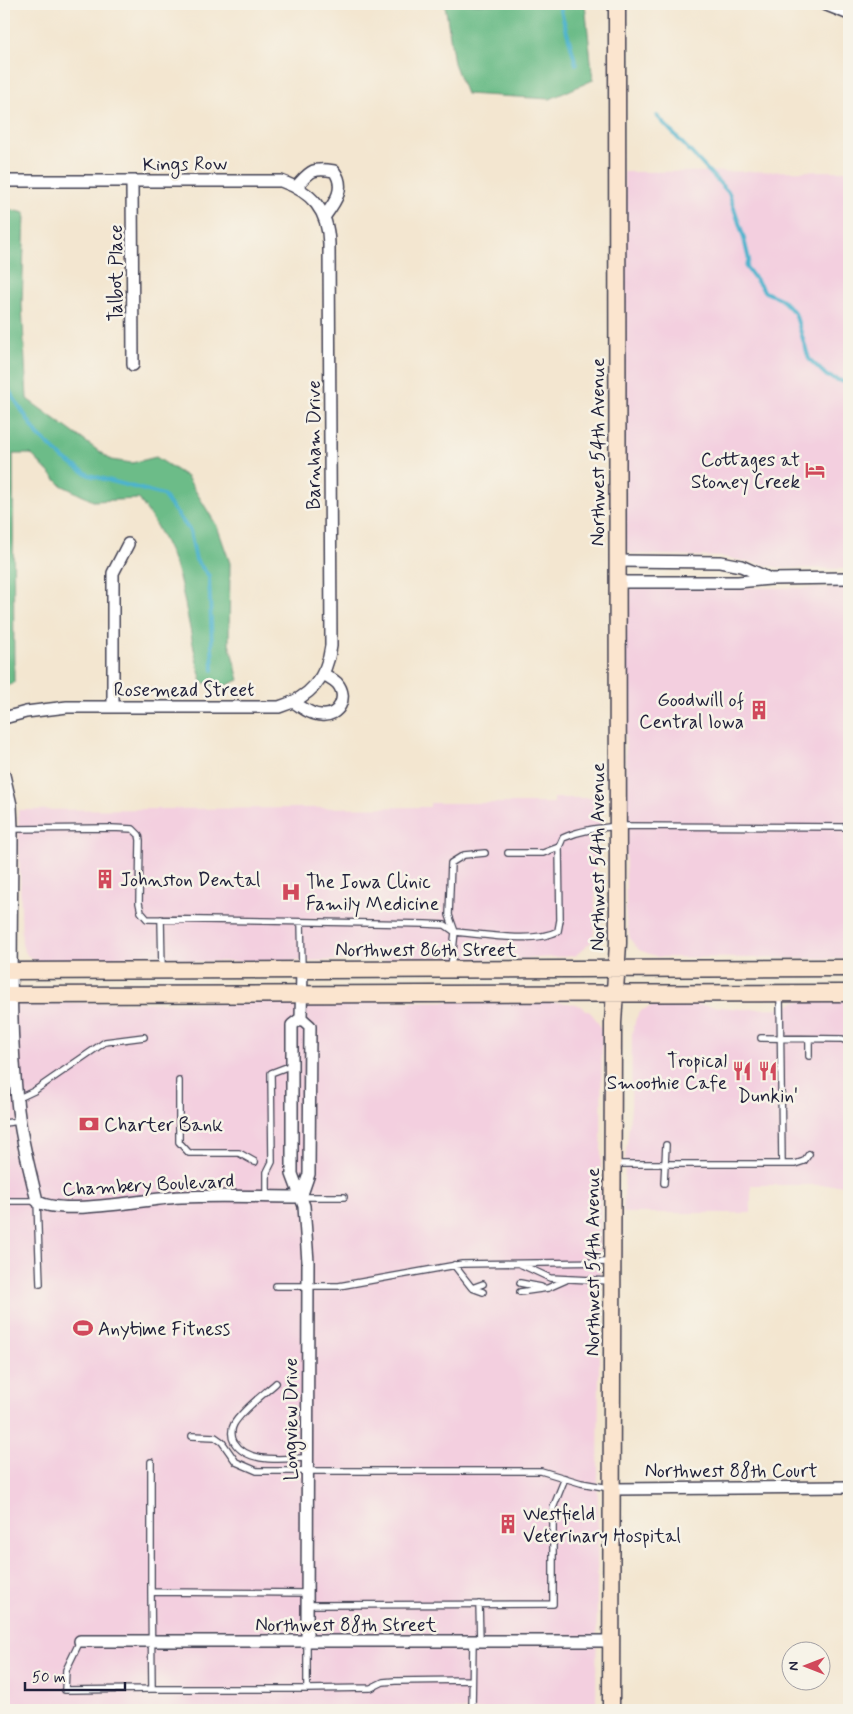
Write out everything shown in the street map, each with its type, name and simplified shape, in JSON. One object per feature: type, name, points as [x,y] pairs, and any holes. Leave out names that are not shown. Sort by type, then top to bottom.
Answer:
[{"type":"street","name":"Northwest 54th Avenue","points":[[611,1710],[613,1489],[611,1281],[618,826],[618,4]]},
{"type":"street","points":[[824,4],[849,14]]},
{"type":"street","points":[[296,187],[311,171],[319,168],[334,170],[340,183],[339,193],[325,216]]},
{"type":"street","name":"Kings Row","points":[[4,181],[281,181],[296,187],[306,194],[325,216]]},
{"type":"street","name":"Talbot Place","points":[[132,181],[133,365]]},
{"type":"street","name":"Barnham Drive","points":[[325,216],[329,229],[331,646]]},
{"type":"street","points":[[113,706],[113,573],[128,544]]},
{"type":"street","points":[[617,561],[720,562],[741,566],[770,579]]},
{"type":"street","points":[[617,582],[738,582],[770,579],[849,578]]},
{"type":"street","name":"Rosemead Street","points":[[4,718],[46,709],[113,706],[270,707],[293,702],[306,696],[324,674],[331,646]]},
{"type":"street","points":[[293,702],[315,714],[328,715],[336,712],[342,703],[341,690],[337,684],[324,674]]},
{"type":"street","name":"Chambery Boulevard","points":[[4,775],[11,805],[12,829],[8,995],[20,1121],[37,1201],[48,1206],[102,1206],[182,1197],[300,1197]]},
{"type":"street","name":"Northwest 86th Street","points":[[8,971],[849,968]]},
{"type":"street","name":"Longview Drive","points":[[302,969],[300,1018],[292,1025],[292,1174],[304,1206],[308,1286],[307,1641]]},
{"type":"street","points":[[8,995],[849,993]]},
{"type":"street","name":"Longview Drive","points":[[300,1018],[310,1026],[309,1174],[300,1197]]},
{"type":"street","name":"Northwest 88th Court","points":[[613,1489],[849,1487]]},
{"type":"street","name":"Northwest 88th Street","points":[[80,1641],[612,1641]]},
{"type":"lane","points":[[12,829],[133,829],[139,835],[140,840],[139,902],[141,912],[147,919],[445,925],[454,932],[533,937],[548,936],[558,931],[560,920],[559,847],[563,838],[585,829],[618,826],[849,827]]},
{"type":"lane","points":[[508,853],[543,853],[559,847]]},
{"type":"lane","points":[[451,968],[454,932],[449,915],[451,863],[464,856],[485,853]]},
{"type":"lane","points":[[161,919],[162,970]]},
{"type":"lane","points":[[301,922],[302,969]]},
{"type":"lane","points":[[780,993],[782,1164]]},
{"type":"lane","points":[[17,1099],[34,1091],[104,1042],[144,1037]]},
{"type":"lane","points":[[761,1038],[842,1039],[849,1042]]},
{"type":"lane","points":[[808,1039],[809,1056]]},
{"type":"lane","points":[[267,1197],[268,1172],[272,1162],[271,1073],[292,1065]]},
{"type":"lane","points":[[179,1082],[179,1142],[184,1151],[189,1153],[239,1153],[255,1162]]},
{"type":"lane","points":[[4,1123],[20,1121]]},
{"type":"lane","points":[[664,1183],[666,1145]]},
{"type":"lane","points":[[612,1164],[782,1164],[804,1161],[809,1154]]},
{"type":"lane","points":[[300,1197],[344,1197]]},
{"type":"lane","points":[[4,1201],[37,1201],[40,1284]]},
{"type":"lane","points":[[276,1286],[339,1286],[454,1265],[612,1262]]},
{"type":"lane","points":[[518,1263],[550,1278],[611,1281]]},
{"type":"lane","points":[[454,1265],[472,1288],[483,1292]]},
{"type":"lane","points":[[520,1292],[548,1288],[566,1280]]},
{"type":"lane","points":[[472,1288],[483,1284]]},
{"type":"lane","points":[[520,1284],[548,1288]]},
{"type":"lane","points":[[276,1383],[234,1423],[232,1438],[236,1445],[251,1456],[307,1458]]},
{"type":"lane","points":[[192,1436],[215,1438],[222,1442],[236,1462],[250,1469],[265,1472],[541,1471],[613,1489]]},
{"type":"lane","points":[[151,1462],[152,1689]]},
{"type":"lane","points":[[151,1592],[307,1599],[552,1604],[553,1508],[565,1478]]},
{"type":"lane","points":[[472,1710],[472,1680],[479,1604]]},
{"type":"lane","points":[[80,1641],[66,1670],[66,1690],[372,1688],[383,1682],[395,1681],[472,1680]]},
{"type":"lane","points":[[307,1641],[307,1689]]},
{"type":"shaded area","points":[[849,171],[849,569],[781,568],[723,557],[632,554],[625,547],[624,172]]},
{"type":"shaded area","points":[[639,587],[849,588],[849,959],[658,957],[639,950],[630,939],[626,918],[625,596],[631,589]]},
{"type":"shaded area","points":[[554,798],[603,798],[596,871],[594,931],[590,943],[575,956],[521,959],[38,963],[27,955],[22,945],[18,810],[430,807],[430,803],[554,803]]},
{"type":"shaded area","points":[[532,1001],[569,1003],[581,1006],[591,1013],[598,1022],[602,1033],[596,1710],[4,1710],[4,1003]]},
{"type":"shaded area","points":[[795,1001],[849,1001],[849,1185],[751,1185],[751,1213],[623,1213],[625,1160],[631,1108],[632,1034],[636,1018],[642,1010],[658,1004],[679,1003],[742,1009],[786,1008]]},
{"type":"green space","points":[[445,4],[585,4],[593,80],[550,99],[466,94],[454,63]]},
{"type":"green space","points":[[4,208],[25,213],[22,305],[27,399],[111,460],[132,463],[156,457],[187,477],[217,526],[230,563],[229,643],[239,680],[220,688],[202,682],[176,567],[162,536],[139,499],[93,501],[61,485],[31,454],[13,454],[14,683],[4,687]]},
{"type":"waterway","points":[[559,4],[576,64]]},
{"type":"waterway","points":[[657,116],[729,193],[749,260],[746,267],[765,292],[781,299],[795,313],[809,359],[827,376],[844,382]]},
{"type":"waterway","points":[[4,383],[38,435],[64,459],[89,475],[163,495],[190,531],[196,560],[209,576],[213,670]]},
{"type":"place","name":"Cottages at Stoney Creek","points":[[815,470]]},
{"type":"place","name":"Goodwill of Central Iowa","points":[[759,710]]},
{"type":"place","name":"Johnston Dental","points":[[105,879]]},
{"type":"place","name":"The Iowa Clinic Family Medicine","points":[[291,892]]},
{"type":"place","name":"Tropical Smoothie Cafe","points":[[742,1071]]},
{"type":"place","name":"Dunkin'","points":[[768,1071]]},
{"type":"place","name":"Charter Bank","points":[[89,1124]]},
{"type":"place","name":"Anytime Fitness","points":[[83,1328]]},
{"type":"place","name":"Westfield Veterinary Hospital","points":[[508,1524]]}]
